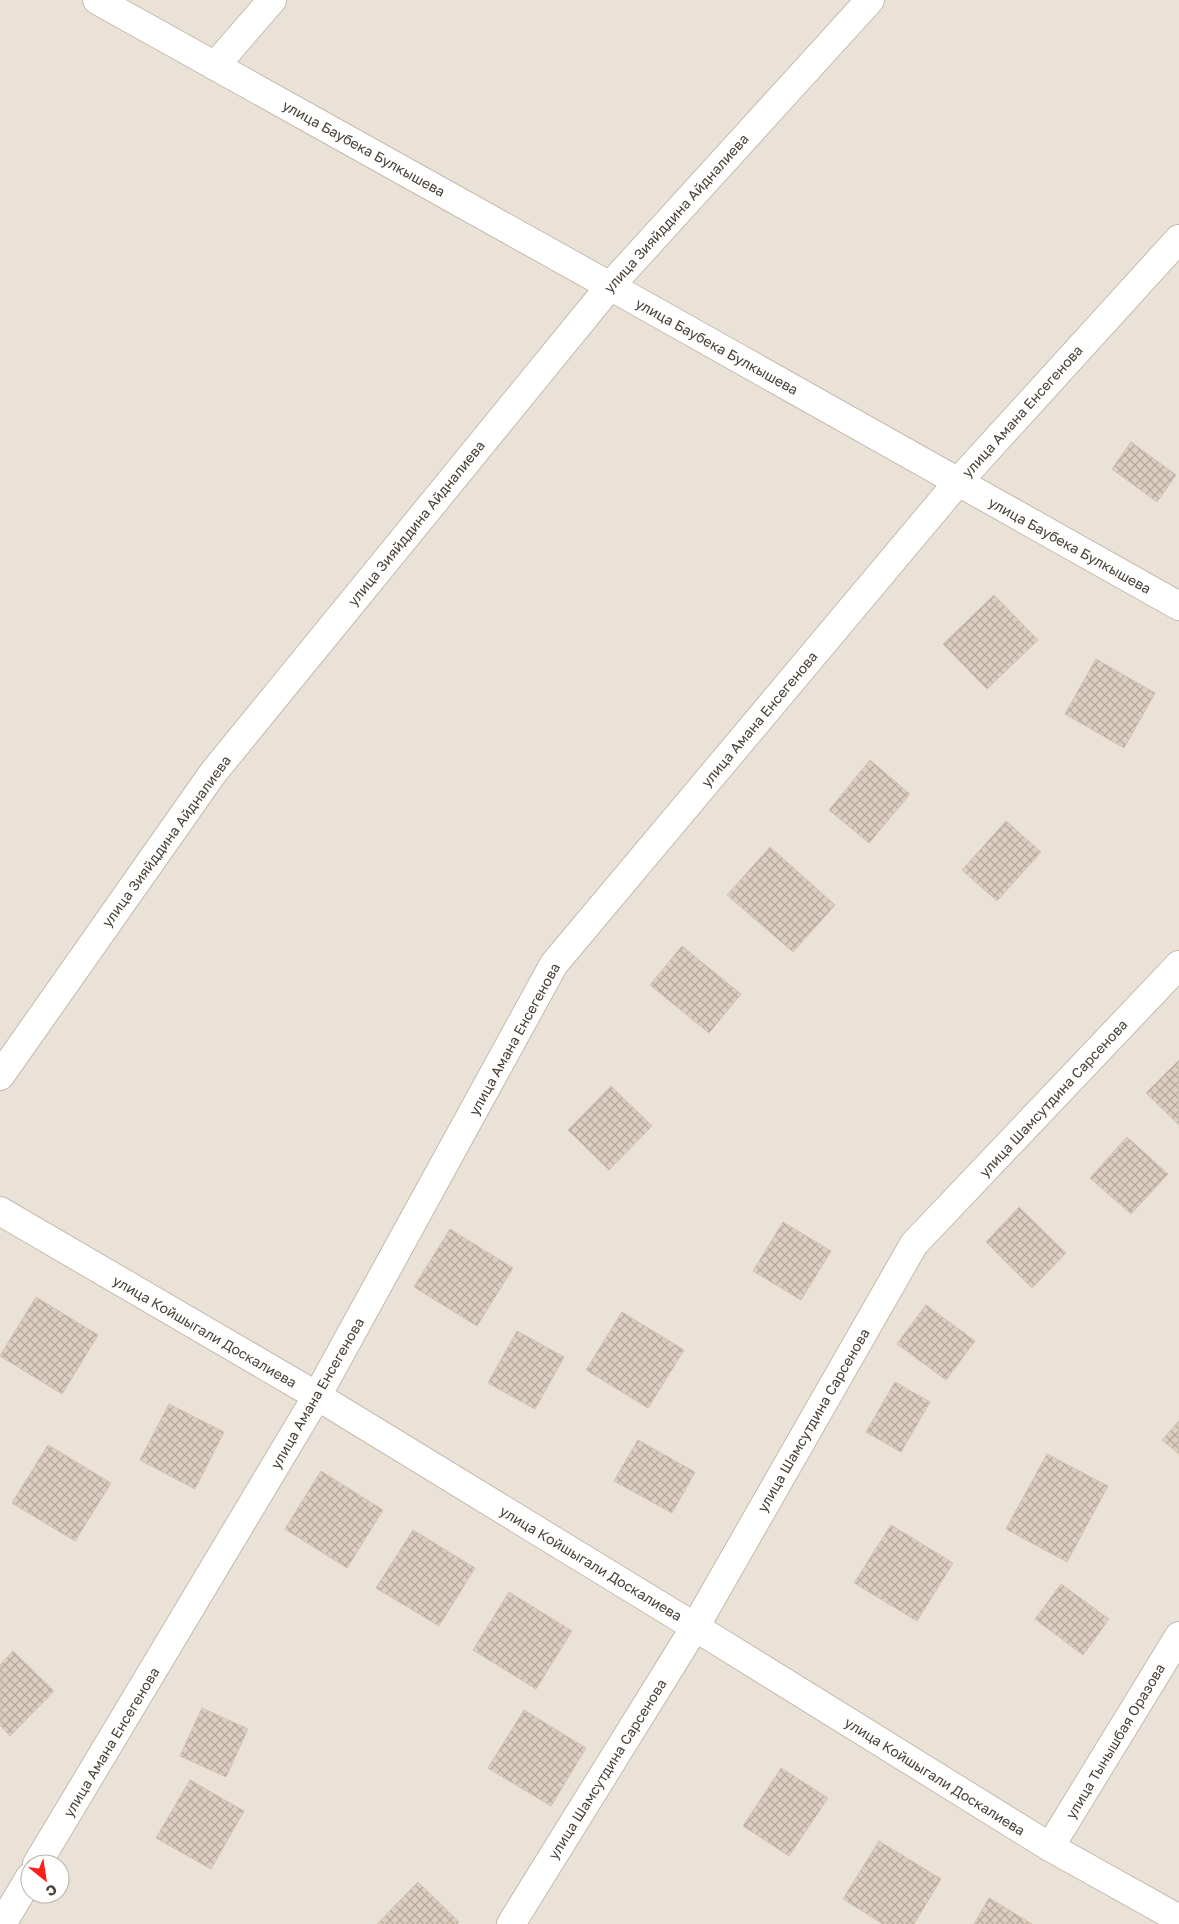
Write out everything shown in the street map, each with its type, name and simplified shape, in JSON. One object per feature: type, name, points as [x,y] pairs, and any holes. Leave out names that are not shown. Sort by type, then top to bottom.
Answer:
[{"type":"street","name":"улица Баубека Булкышева","points":[[97,0],[1179,606]]},
{"type":"street","points":[[215,66],[272,0]]},
{"type":"street","name":"улица Зияйддина Айдналиева","points":[[0,1076],[213,773],[610,286],[870,0]]},
{"type":"street","name":"улица Амана Енсегенова","points":[[44,1854],[317,1396],[554,964],[958,482],[1179,239]]},
{"type":"street","name":"улица Шамсутдина Сарсенова","points":[[511,1924],[695,1627],[914,1244],[1179,965]]},
{"type":"street","name":"улица Койшыгали Доскалиева","points":[[0,1211],[317,1396],[1050,1847],[1179,1920]]},
{"type":"street","name":"улица Тынышбая Оразова","points":[[1050,1847],[1179,1636]]},
{"type":"street","points":[[2,1924],[20,1893]]},
{"type":"shaded area","points":[[0,0],[1179,0],[1179,1924],[0,1924]]},
{"type":"building","points":[[1131,442],[1176,475],[1157,502],[1112,469]]},
{"type":"building","points":[[994,595],[1038,640],[987,689],[943,644]]},
{"type":"building","points":[[1096,659],[1155,693],[1124,748],[1065,714]]},
{"type":"building","points":[[870,760],[910,794],[869,843],[829,810]]},
{"type":"building","points":[[1006,821],[1041,852],[997,901],[962,870]]},
{"type":"building","points":[[770,847],[835,905],[793,952],[727,895]]},
{"type":"building","points":[[682,946],[741,994],[709,1033],[650,985]]},
{"type":"building","points":[[1179,1060],[1179,1125],[1146,1093]]},
{"type":"building","points":[[611,1086],[652,1126],[609,1170],[568,1130]]},
{"type":"building","points":[[1127,1137],[1168,1174],[1131,1214],[1090,1178]]},
{"type":"building","points":[[1019,1207],[1066,1253],[1032,1288],[986,1242]]},
{"type":"building","points":[[783,1222],[831,1251],[801,1300],[753,1271]]},
{"type":"building","points":[[450,1229],[513,1268],[477,1326],[414,1287]]},
{"type":"building","points":[[36,1297],[98,1335],[62,1394],[0,1356]]},
{"type":"building","points":[[926,1305],[975,1341],[946,1380],[897,1344]]},
{"type":"building","points":[[622,1312],[684,1350],[648,1408],[586,1370]]},
{"type":"building","points":[[517,1331],[564,1357],[535,1409],[488,1383]]},
{"type":"building","points":[[895,1382],[930,1402],[901,1452],[866,1432]]},
{"type":"building","points":[[169,1404],[224,1432],[195,1489],[140,1460]]},
{"type":"building","points":[[1179,1421],[1179,1454],[1162,1440]]},
{"type":"building","points":[[638,1440],[695,1472],[672,1513],[614,1481]]},
{"type":"building","points":[[48,1445],[111,1483],[75,1541],[12,1503]]},
{"type":"building","points":[[1047,1454],[1108,1486],[1067,1562],[1006,1529]]},
{"type":"building","points":[[321,1471],[383,1510],[347,1568],[285,1529]]},
{"type":"building","points":[[891,1525],[953,1563],[917,1621],[854,1583]]},
{"type":"building","points":[[413,1530],[475,1568],[439,1626],[376,1588]]},
{"type":"building","points":[[1061,1584],[1109,1619],[1083,1655],[1035,1619]]},
{"type":"building","points":[[509,1592],[572,1631],[536,1689],[473,1650]]},
{"type":"building","points":[[13,1651],[54,1691],[10,1736],[0,1725],[0,1665]]},
{"type":"building","points":[[202,1708],[248,1729],[226,1777],[180,1756]]},
{"type":"building","points":[[524,1710],[586,1748],[551,1806],[488,1768]]},
{"type":"building","points":[[781,1768],[828,1798],[789,1856],[743,1826]]},
{"type":"building","points":[[190,1780],[244,1811],[211,1869],[156,1838]]},
{"type":"building","points":[[879,1841],[941,1879],[914,1924],[883,1924],[843,1899]]},
{"type":"building","points":[[418,1882],[459,1922],[457,1924],[377,1924]]},
{"type":"building","points":[[989,1898],[1032,1924],[974,1924]]}]
